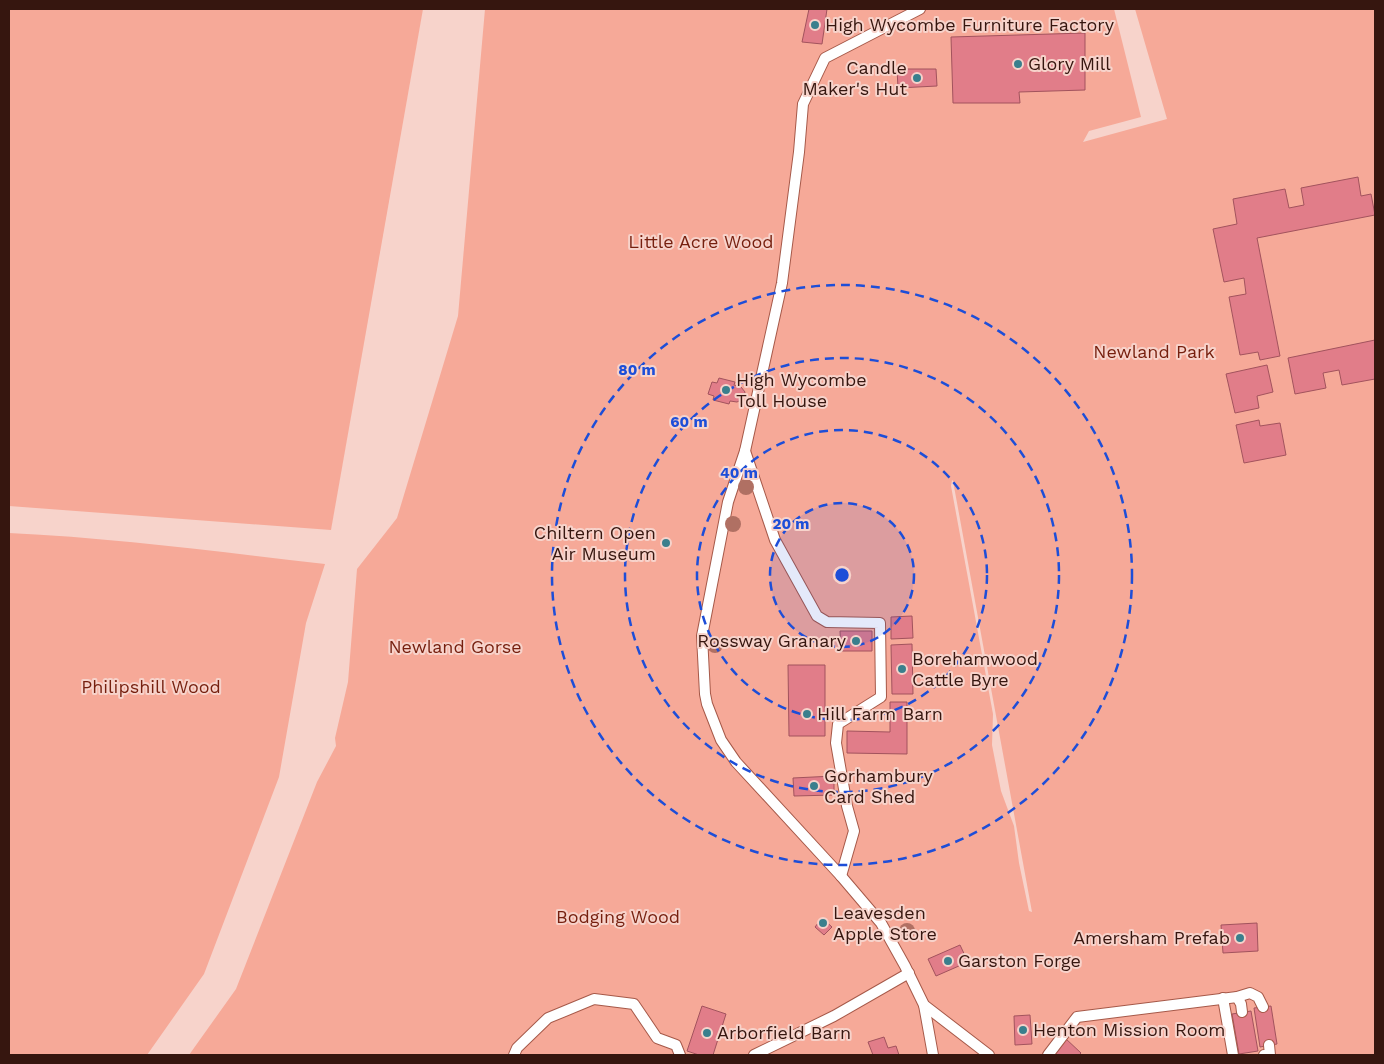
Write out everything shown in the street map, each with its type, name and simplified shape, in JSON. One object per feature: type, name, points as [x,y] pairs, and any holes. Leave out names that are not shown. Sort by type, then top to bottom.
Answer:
[{"type":"lane","points":[[920,9],[825,58],[803,104],[799,152],[782,283],[745,451],[728,502],[702,636],[707,704],[721,740],[736,762],[881,923],[909,973],[924,1005],[933,1055]]},
{"type":"lane","points":[[745,451],[775,540],[817,616],[827,622],[880,623],[881,697],[838,724],[836,743],[846,806],[854,831],[840,876]]},
{"type":"lane","points":[[754,1055],[834,1016],[909,973]]},
{"type":"lane","points":[[1048,1055],[1078,1017],[1238,997],[1250,993],[1258,997],[1263,1007]]},
{"type":"lane","points":[[1238,997],[1242,1012]]},
{"type":"lane","points":[[1223,998],[1232,1055]]},
{"type":"lane","points":[[514,1055],[517,1048],[548,1018],[594,999],[634,1004],[657,1038],[676,1045],[680,1055]]},
{"type":"lane","points":[[924,1005],[988,1055]]},
{"type":"lane","points":[[1264,1055],[1270,1054],[1269,1045]]},
{"type":"green space","points":[[9,9],[423,9],[331,530],[9,506]]},
{"type":"green space","name":"Chiltern Open Air Museum","points":[[485,9],[1114,9],[1141,117],[1089,131],[1083,142],[1167,119],[1135,9],[1375,9],[1375,1055],[189,1055],[236,989],[317,782],[336,746],[335,738],[348,682],[357,569],[397,518],[458,316]],"holes":[[[953,481],[1032,912],[1029,911],[1019,863],[1014,826],[1001,791],[992,745],[993,714],[951,486]]]},
{"type":"green space","name":"Philipshill Wood","points":[[9,533],[128,542],[325,564],[306,623],[279,777],[204,974],[147,1055],[9,1055]]},
{"type":"building","name":"High Wycombe Furniture Factory","points":[[809,9],[827,9],[822,44],[802,42]]},
{"type":"building","name":"Glory Mill","points":[[1085,33],[1085,90],[1019,92],[1020,103],[953,103],[951,37]]},
{"type":"building","name":"Candle Maker's Hut","points":[[897,69],[936,69],[937,86],[898,88]]},
{"type":"building","points":[[1358,177],[1361,196],[1371,194],[1375,215],[1257,238],[1280,356],[1260,360],[1258,352],[1240,355],[1229,297],[1246,294],[1244,278],[1224,282],[1213,229],[1237,224],[1233,199],[1285,189],[1289,208],[1304,205],[1301,188]]},
{"type":"building","points":[[1375,340],[1375,379],[1342,385],[1339,370],[1323,373],[1326,388],[1295,394],[1288,358]]},
{"type":"building","points":[[1267,365],[1273,392],[1257,396],[1259,408],[1235,413],[1226,374]]},
{"type":"building","name":"High Wycombe Toll House","points":[[719,378],[735,382],[734,385],[741,387],[745,392],[743,399],[737,402],[730,401],[729,404],[713,400],[714,396],[708,394],[712,382],[717,383]]},
{"type":"building","points":[[1259,420],[1260,426],[1280,423],[1286,455],[1244,463],[1236,425]]},
{"type":"building","points":[[912,616],[913,638],[891,639],[891,617]]},
{"type":"building","name":"Rossway Granary","points":[[840,631],[872,631],[872,651],[841,651]]},
{"type":"building","name":"Borehamwood Cattle Byre","points":[[912,644],[913,694],[892,694],[891,645]]},
{"type":"building","name":"Hill Farm Barn","points":[[788,665],[825,665],[825,736],[789,736]]},
{"type":"building","points":[[890,702],[907,702],[907,754],[847,753],[847,731],[890,732]]},
{"type":"building","name":"Gorhambury Card Shed","points":[[834,776],[834,795],[794,796],[793,778]]},
{"type":"building","name":"Leavesden Apple Store","points":[[822,918],[832,927],[824,935],[815,927]]},
{"type":"building","name":"Amersham Prefab","points":[[1257,923],[1258,951],[1223,953],[1221,925]]},
{"type":"building","name":"Garston Forge","points":[[960,945],[968,962],[936,976],[928,959]]},
{"type":"building","name":"Arborfield Barn","points":[[702,1006],[726,1014],[713,1055],[699,1055],[687,1051]]},
{"type":"building","points":[[1271,1006],[1277,1044],[1260,1047],[1254,1008]]},
{"type":"building","points":[[1251,1011],[1258,1051],[1239,1054],[1232,1014]]},
{"type":"building","name":"Henton Mission Room","points":[[1030,1015],[1032,1044],[1015,1045],[1014,1016]]},
{"type":"building","points":[[884,1037],[888,1048],[896,1046],[899,1055],[873,1055],[868,1042]]},
{"type":"building","points":[[1065,1038],[1081,1053],[1079,1055],[1051,1055]]},
{"type":"place","name":"High Wycombe Furniture Factory","points":[[815,25]]},
{"type":"place","name":"Glory Mill","points":[[1018,64]]},
{"type":"place","name":"Candle Maker's Hut","points":[[917,78]]},
{"type":"place","name":"High Wycombe Toll House","points":[[726,390]]},
{"type":"place","name":"Chiltern Open Air Museum","points":[[666,543]]},
{"type":"place","name":"Rossway Granary","points":[[856,641]]},
{"type":"place","name":"Borehamwood Cattle Byre","points":[[902,669]]},
{"type":"place","name":"Hill Farm Barn","points":[[807,714]]},
{"type":"place","name":"Gorhambury Card Shed","points":[[814,786]]},
{"type":"place","name":"Leavesden Apple Store","points":[[823,923]]},
{"type":"place","name":"Amersham Prefab","points":[[1240,938]]},
{"type":"place","name":"Garston Forge","points":[[948,961]]},
{"type":"place","name":"Henton Mission Room","points":[[1023,1030]]},
{"type":"place","name":"Arborfield Barn","points":[[707,1033]]},
{"type":"park label","name":"Little Acre Wood","points":[[701,242]]},
{"type":"park label","name":"Newland Park","points":[[1154,352]]},
{"type":"park label","name":"Newland Gorse","points":[[455,647]]},
{"type":"park label","name":"Bodging Wood","points":[[618,917]]}]
